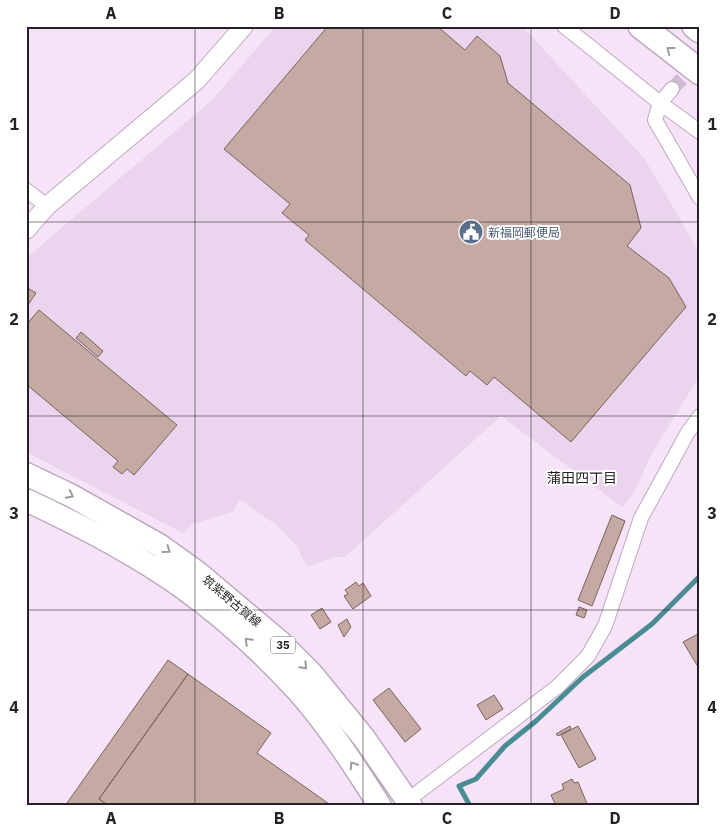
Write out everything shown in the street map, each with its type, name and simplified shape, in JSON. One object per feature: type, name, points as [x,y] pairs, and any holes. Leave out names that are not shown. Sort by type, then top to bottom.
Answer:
[{"type":"highway","points":[[641,26],[700,72]]},
{"type":"highway","points":[[695,26],[700,30]]},
{"type":"main road","name":"筑紫野古賀線","points":[[26,474],[72,496],[159,544],[254,619],[311,673],[364,738],[407,804]]},
{"type":"main road","name":"筑紫野古賀線","points":[[26,500],[115,545],[182,587],[240,633],[299,692],[350,760],[380,806]]},
{"type":"street","points":[[26,230],[47,206],[197,80],[244,26]]},
{"type":"street","points":[[564,26],[660,103],[700,132]]},
{"type":"street","points":[[672,89],[660,103],[655,120],[700,198]]},
{"type":"street","points":[[26,190],[47,206]]},
{"type":"street","points":[[407,804],[557,687],[588,656],[605,626],[641,518],[688,432],[700,416]]},
{"type":"shaded area","points":[[276,26],[522,26],[644,158],[700,253],[700,375],[651,455],[634,493],[622,507],[501,416],[345,557],[334,557],[307,567],[297,547],[278,526],[240,500],[232,512],[192,524],[183,533],[26,452],[26,258],[212,100]]},
{"type":"building","name":"新福岡郵便局","points":[[328,26],[437,26],[465,50],[477,36],[500,56],[508,83],[630,185],[641,228],[627,246],[669,278],[686,307],[571,442],[494,377],[487,385],[470,371],[466,376],[305,240],[309,235],[282,213],[290,204],[224,149]]},
{"type":"building","points":[[26,287],[36,293],[26,308]]},
{"type":"building","points":[[39,310],[177,425],[134,475],[127,469],[122,474],[113,467],[118,461],[26,384],[26,325]]},
{"type":"building","points":[[81,332],[103,351],[98,357],[76,338]]},
{"type":"building","points":[[612,515],[625,521],[592,606],[578,600]]},
{"type":"building","points":[[356,582],[359,586],[363,583],[371,596],[353,609],[344,596],[348,594],[345,590]]},
{"type":"building","points":[[579,607],[587,610],[584,618],[576,615]]},
{"type":"building","points":[[322,608],[331,622],[320,629],[311,615]]},
{"type":"building","points":[[347,619],[351,627],[344,637],[338,625]]},
{"type":"building","points":[[700,633],[700,670],[683,642]]},
{"type":"building","points":[[168,660],[188,674],[99,799],[109,806],[70,806],[67,803]]},
{"type":"building","points":[[188,674],[271,733],[257,753],[332,806],[109,806],[99,799]]},
{"type":"building","points":[[389,688],[421,729],[405,742],[373,700]]},
{"type":"building","points":[[494,695],[503,709],[486,720],[477,705]]},
{"type":"building","points":[[570,726],[571,729],[558,736],[556,734]]},
{"type":"building","points":[[578,726],[596,759],[579,768],[561,735]]},
{"type":"building","points":[[572,779],[574,783],[578,782],[588,806],[556,806],[551,795],[564,789],[562,784]]},
{"type":"waterway","points":[[470,806],[459,786],[476,779],[505,746],[536,721],[583,677],[652,624],[700,576]]},
{"type":"tunnel","points":[[672,89],[698,62]]},
{"type":"place","name":"新福岡郵便局","points":[[471,232]]},
{"type":"district","name":"蒲田四丁目","points":[[582,478]]}]
